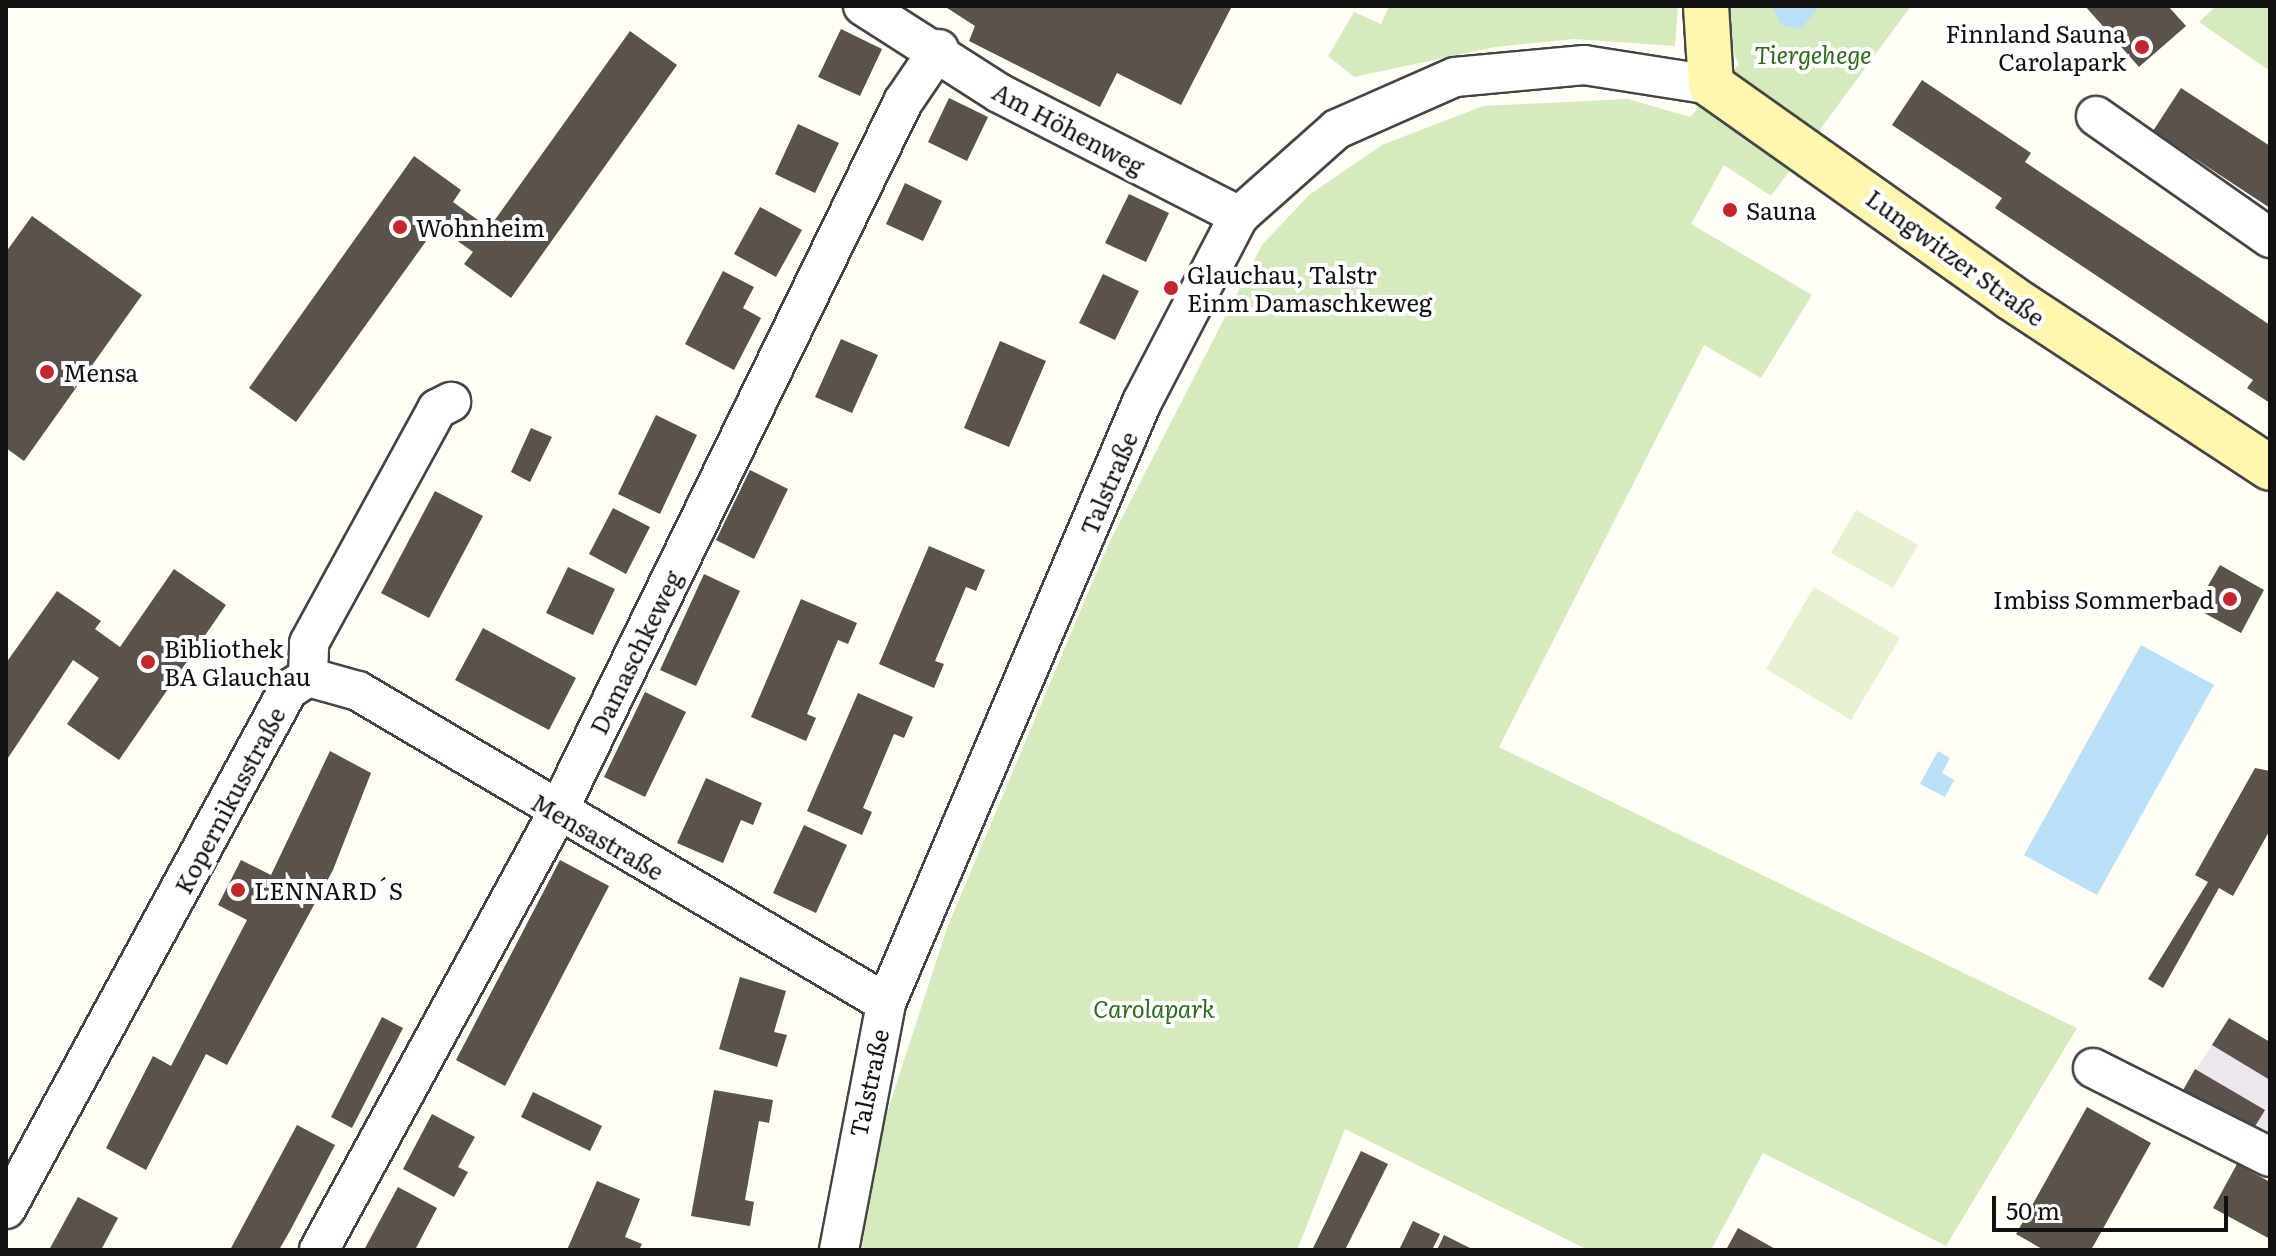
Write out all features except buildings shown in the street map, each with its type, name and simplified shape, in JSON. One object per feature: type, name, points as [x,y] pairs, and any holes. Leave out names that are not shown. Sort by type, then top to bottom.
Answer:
[{"type":"street","name":"Am Höhenweg","points":[[863,6],[939,49],[999,93],[1239,216]]},
{"type":"street","points":[[1706,6],[1711,85]]},
{"type":"street","name":"Damaschkeweg","points":[[319,1250],[557,813],[903,102],[939,49]]},
{"type":"street","name":"Talstraße","points":[[839,1250],[886,1003],[1142,402],[1239,216],[1337,129],[1455,77],[1584,65],[1711,85]]},
{"type":"street","name":"Lungwitzer Straße","points":[[1711,85],[2010,297],[2270,468]]},
{"type":"street","points":[[2096,116],[2270,238]]},
{"type":"street","points":[[308,677],[309,643],[437,409],[451,402]]},
{"type":"street","name":"Mensastraße","points":[[308,677],[358,691],[557,813],[886,1003]]},
{"type":"street","name":"Kopernikusstraße","points":[[6,1209],[288,690],[308,677]]},
{"type":"street","points":[[2093,1068],[2270,1157]]},
{"type":"shaded area","points":[[2229,1018],[2270,1042],[2270,1137],[2182,1092]]},
{"type":"green space","points":[[1389,6],[1678,6],[1675,46],[1574,39],[1495,47],[1354,77],[1328,56],[1354,12],[1381,24]]},
{"type":"green space","name":"Carolapark","points":[[1725,6],[1911,6],[1771,196],[1724,165],[1691,224],[1812,295],[1761,378],[1704,345],[1499,747],[2077,1028],[1946,1246],[1763,1153],[1711,1250],[1588,1250],[1345,1129],[1297,1250],[861,1250],[886,1116],[947,928],[1109,543],[1262,245],[1309,195],[1382,145],[1483,106],[1628,99],[1690,117],[1739,64],[1728,43]]},
{"type":"green space","points":[[2216,6],[2270,6],[2270,71],[2199,22]]},
{"type":"green space","points":[[1856,510],[1918,545],[1893,588],[1831,553]]},
{"type":"green space","points":[[1814,587],[1900,638],[1851,720],[1766,669]]},
{"type":"water","points":[[1772,6],[1820,6],[1801,29],[1781,25]]},
{"type":"water","points":[[2141,645],[2214,685],[2097,895],[2024,855]]},
{"type":"water","points":[[1938,751],[1950,758],[1942,773],[1954,780],[1945,797],[1920,784]]},
{"type":"place","name":"Finnland Sauna Carolapark","points":[[2142,47]]},
{"type":"place","name":"Sauna","points":[[1730,210]]},
{"type":"place","name":"Wohnheim","points":[[400,227]]},
{"type":"place","name":"Glauchau, Talstr Einm Damaschkeweg","points":[[1171,288]]},
{"type":"place","name":"Mensa","points":[[47,372]]},
{"type":"place","name":"Imbiss Sommerbad","points":[[2230,599]]},
{"type":"place","name":"Bibliothek BA Glauchau","points":[[148,662]]},
{"type":"place","name":"LENNARD´S","points":[[238,890]]},
{"type":"park label","name":"Tiergehege","points":[[1813,54]]}]
